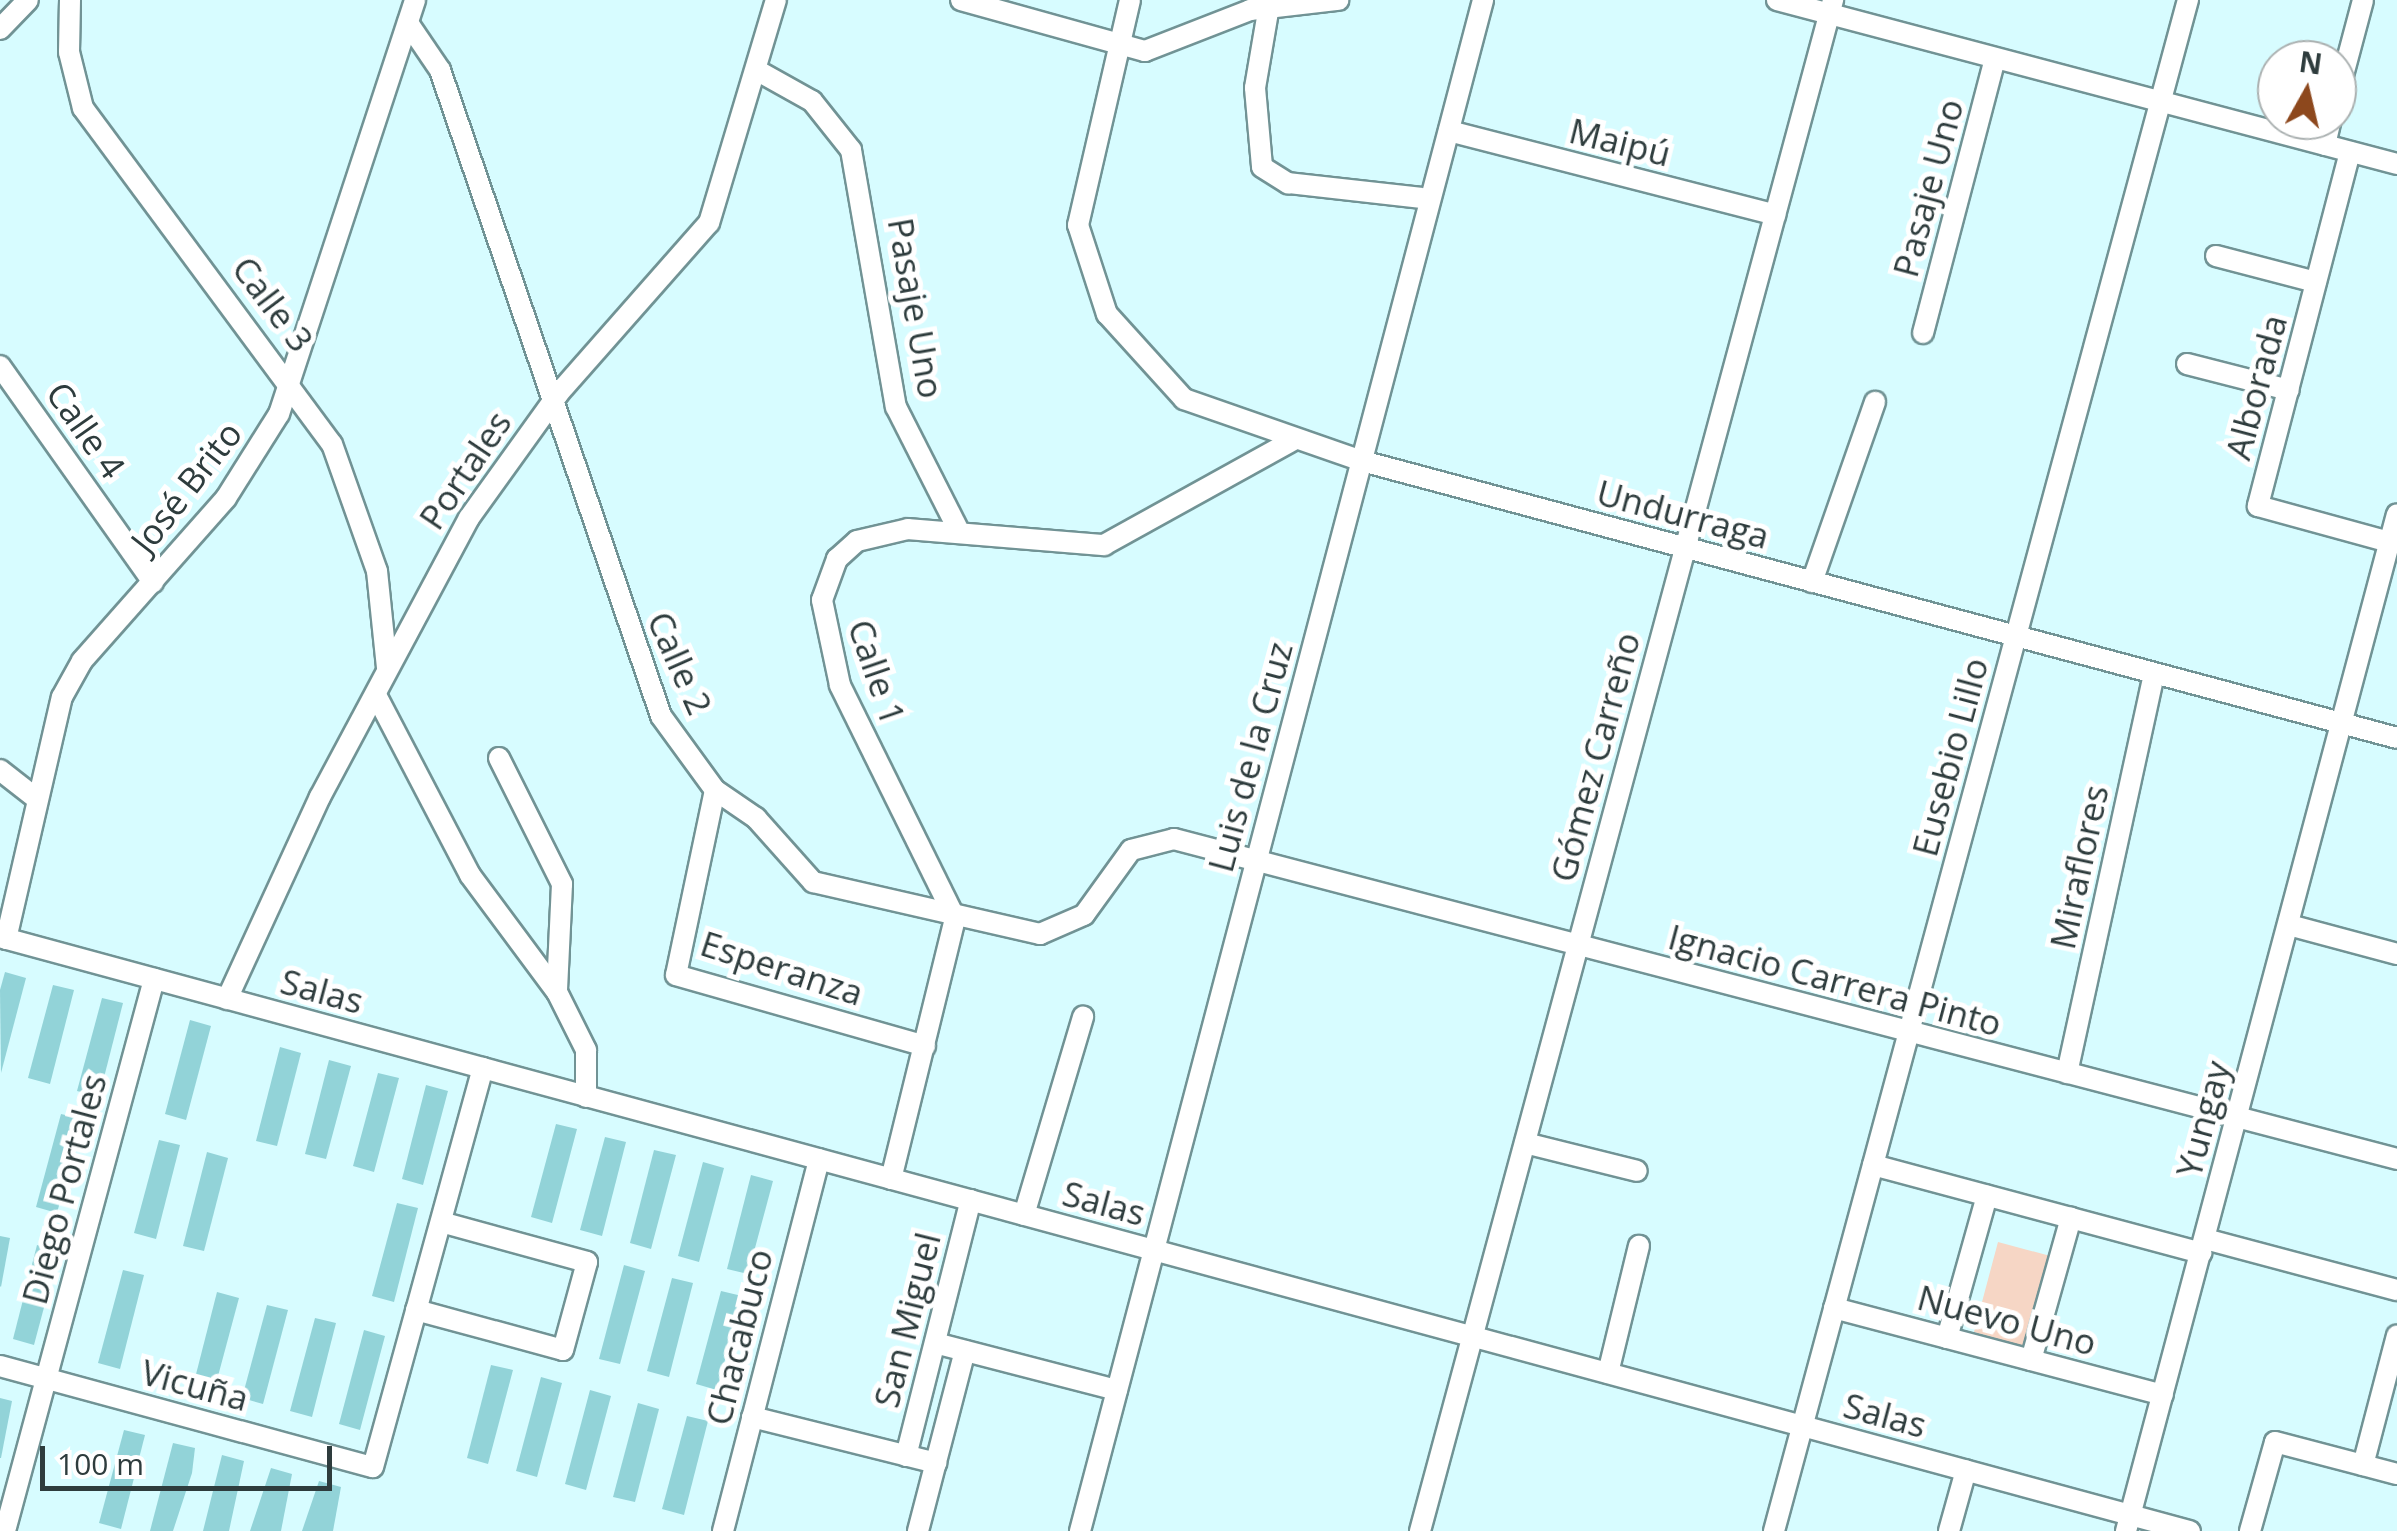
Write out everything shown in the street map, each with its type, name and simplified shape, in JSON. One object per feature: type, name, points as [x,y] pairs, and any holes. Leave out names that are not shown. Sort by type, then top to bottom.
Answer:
[{"type":"street","points":[[0,29],[28,0]]},
{"type":"street","name":"Calle 3","points":[[70,0],[69,52],[83,108],[294,384],[359,508],[388,669]]},
{"type":"street","name":"José Brito","points":[[3,938],[72,678],[236,485],[294,384],[415,0]]},
{"type":"street","name":"Portales","points":[[227,999],[388,669],[469,518],[558,394],[709,222],[758,72],[776,0]]},
{"type":"street","points":[[961,0],[1145,51],[1270,3],[1338,0]]},
{"type":"street","points":[[1118,44],[1130,0]]},
{"type":"street","name":"Luis de la Cruz","points":[[1080,1531],[1483,0]]},
{"type":"street","points":[[1777,0],[1831,7],[1995,59],[2397,164]]},
{"type":"street","name":"Eusebio Lillo","points":[[1774,1531],[2188,0]]},
{"type":"street","points":[[2352,40],[2363,0]]},
{"type":"street","points":[[1270,3],[1255,88],[1262,167],[1288,183],[1420,198]]},
{"type":"street","name":"Gómez Carreño","points":[[1420,1531],[1831,7]]},
{"type":"street","name":"Calle 2","points":[[408,23],[440,70],[558,394],[632,645],[661,716],[715,790],[756,818],[813,882],[1028,934],[1064,928],[1092,907],[1124,857],[1152,840],[1256,863]]},
{"type":"street","name":"Undurraga","points":[[1118,44],[1077,200],[1088,271],[1132,352],[1184,399],[1292,441],[1362,461],[2397,738]]},
{"type":"street","name":"Pasaje Uno","points":[[1923,333],[1995,59]]},
{"type":"street","name":"Pasaje Uno","points":[[758,72],[812,101],[851,150],[896,407],[957,527]]},
{"type":"street","name":"Maipú","points":[[1449,131],[1775,216]]},
{"type":"street","points":[[2325,145],[2326,140]]},
{"type":"street","name":"Alborada","points":[[2350,152],[2258,506],[2390,542]]},
{"type":"street","points":[[2216,256],[2316,282]]},
{"type":"street","points":[[2187,364],[2288,390]]},
{"type":"street","name":"Calle 4","points":[[0,366],[153,582]]},
{"type":"street","points":[[1812,582],[1875,402]]},
{"type":"street","points":[[957,527],[1104,545],[1292,441]]},
{"type":"street","name":"Yungay","points":[[2129,1523],[2397,514]]},
{"type":"street","name":"Calle 1","points":[[954,918],[840,684],[822,600],[830,571],[857,540],[957,527]]},
{"type":"street","name":"Miraflores","points":[[2067,1074],[2154,673]]},
{"type":"street","points":[[376,696],[470,875],[557,992],[586,1050],[586,1097]]},
{"type":"street","points":[[499,758],[562,884],[557,992]]},
{"type":"street","points":[[0,770],[37,799]]},
{"type":"street","name":"Esperanza","points":[[715,790],[676,974],[925,1046]]},
{"type":"street","name":"Ignacio Carrera Pinto","points":[[1256,863],[2397,1159]]},
{"type":"street","points":[[892,1179],[954,918]]},
{"type":"street","points":[[2289,925],[2397,954]]},
{"type":"street","name":"Salas","points":[[3,938],[1966,1470],[2129,1523],[2190,1531]]},
{"type":"street","name":"Diego Portales","points":[[8,1528],[154,979]]},
{"type":"street","points":[[243,1027],[248,1005]]},
{"type":"street","points":[[1024,1215],[1082,1016]]},
{"type":"street","points":[[440,1222],[587,1262],[563,1350],[408,1320],[483,1068]]},
{"type":"street","points":[[1525,1143],[1637,1171]]},
{"type":"street","name":"Chacabuco","points":[[723,1531],[818,1159]]},
{"type":"street","points":[[1873,1165],[2071,1218],[2397,1290]]},
{"type":"street","points":[[1947,1338],[1988,1196]]},
{"type":"street","name":"San Miguel","points":[[906,1456],[971,1200]]},
{"type":"street","points":[[2032,1360],[2071,1218]]},
{"type":"street","points":[[1608,1372],[1639,1246]]},
{"type":"street","name":"Nuevo Uno","points":[[1834,1308],[2163,1396]]},
{"type":"street","name":"Vicuña","points":[[0,1366],[373,1467],[408,1320]]},
{"type":"street","points":[[2362,1464],[2397,1336]]},
{"type":"street","points":[[935,1343],[1118,1390]]},
{"type":"street","name":"San Miguel","points":[[918,1531],[964,1351]]},
{"type":"street","points":[[139,1404],[145,1381]]},
{"type":"street","points":[[752,1417],[936,1464]]},
{"type":"street","points":[[2250,1531],[2275,1442],[2397,1474]]},
{"type":"street","points":[[1949,1531],[1966,1470]]},
{"type":"shaded area","points":[[1998,1242],[2054,1257],[2030,1348],[1974,1332]]},
{"type":"building","points":[[5,972],[26,978],[1,1073],[0,990]]},
{"type":"building","points":[[53,985],[74,990],[50,1084],[28,1078]]},
{"type":"building","points":[[102,998],[123,1003],[99,1097],[77,1091]]},
{"type":"building","points":[[190,1020],[211,1026],[186,1120],[165,1114]]},
{"type":"building","points":[[280,1047],[301,1053],[277,1146],[256,1141]]},
{"type":"building","points":[[329,1060],[351,1066],[326,1159],[305,1154]]},
{"type":"building","points":[[378,1073],[399,1078],[374,1172],[353,1166]]},
{"type":"building","points":[[426,1085],[448,1091],[423,1185],[402,1179]]},
{"type":"building","points":[[61,1114],[82,1119],[57,1213],[36,1207]]},
{"type":"building","points":[[556,1124],[577,1129],[552,1223],[531,1217]]},
{"type":"building","points":[[605,1137],[626,1142],[602,1236],[580,1230]]},
{"type":"building","points":[[159,1140],[180,1145],[156,1239],[134,1233]]},
{"type":"building","points":[[654,1150],[676,1155],[651,1249],[630,1243]]},
{"type":"building","points":[[207,1152],[228,1158],[204,1251],[183,1246]]},
{"type":"building","points":[[703,1162],[724,1168],[699,1262],[678,1256]]},
{"type":"building","points":[[751,1175],[773,1181],[748,1274],[727,1269]]},
{"type":"building","points":[[397,1203],[418,1208],[394,1302],[372,1296]]},
{"type":"building","points":[[0,1236],[10,1238],[1,1287],[0,1286]]},
{"type":"building","points":[[37,1245],[59,1251],[34,1345],[13,1339]]},
{"type":"building","points":[[624,1265],[645,1271],[620,1364],[599,1359]]},
{"type":"building","points":[[123,1270],[144,1275],[120,1369],[98,1363]]},
{"type":"building","points":[[672,1278],[693,1283],[669,1377],[647,1371]]},
{"type":"building","points":[[721,1291],[742,1296],[717,1390],[696,1384]]},
{"type":"building","points":[[217,1292],[239,1298],[214,1391],[193,1386]]},
{"type":"building","points":[[267,1305],[288,1310],[263,1404],[242,1398]]},
{"type":"building","points":[[315,1318],[336,1323],[312,1417],[290,1411]]},
{"type":"building","points":[[364,1330],[385,1336],[360,1430],[339,1424]]},
{"type":"building","points":[[491,1365],[513,1370],[488,1464],[467,1458]]},
{"type":"building","points":[[541,1377],[562,1383],[537,1477],[516,1471]]},
{"type":"building","points":[[590,1390],[611,1396],[586,1490],[565,1484]]},
{"type":"building","points":[[0,1398],[12,1401],[1,1458],[0,1458]]},
{"type":"building","points":[[638,1403],[659,1409],[635,1502],[613,1497]]},
{"type":"building","points":[[687,1416],[708,1421],[684,1515],[662,1509]]},
{"type":"building","points":[[124,1430],[145,1435],[121,1529],[99,1523]]},
{"type":"building","points":[[173,1443],[195,1448],[192,1473],[173,1531],[150,1531]]},
{"type":"building","points":[[222,1455],[244,1461],[229,1531],[203,1531]]},
{"type":"building","points":[[271,1468],[292,1474],[281,1531],[250,1531]]},
{"type":"building","points":[[319,1481],[341,1487],[333,1531],[302,1531]]}]
